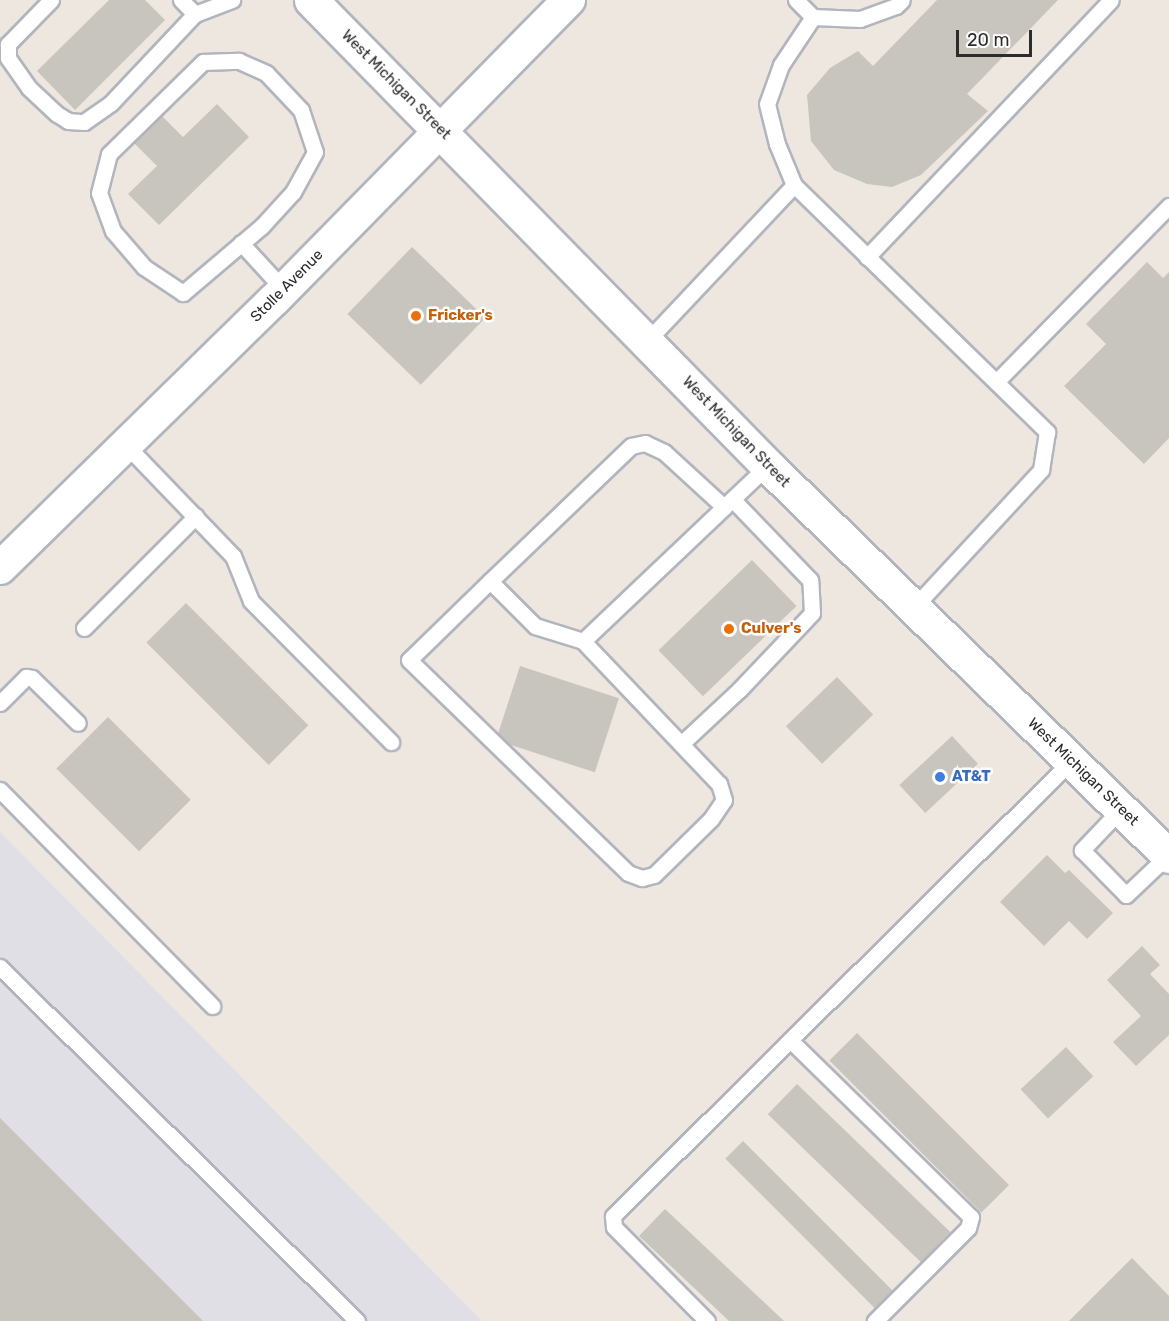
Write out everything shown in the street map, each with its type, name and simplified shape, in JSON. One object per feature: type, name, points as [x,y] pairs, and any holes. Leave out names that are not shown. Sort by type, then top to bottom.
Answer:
[{"type":"main road","name":"West Michigan Street","points":[[311,0],[440,129],[767,466],[1168,855]]},
{"type":"street","name":"Stolle Avenue","points":[[0,568],[284,290],[569,0]]},
{"type":"lane","points":[[51,0],[8,44],[8,58],[29,88],[57,114],[68,121],[84,122],[111,104],[195,14],[232,0]]},
{"type":"lane","points":[[181,0],[195,14]]},
{"type":"lane","points":[[796,0],[813,17],[860,19],[896,6],[902,0]]},
{"type":"lane","points":[[867,257],[1111,0]]},
{"type":"lane","points":[[813,17],[781,65],[767,104],[777,144],[794,185],[1047,432],[1041,470],[914,607]]},
{"type":"lane","points":[[239,61],[266,73],[301,110],[315,152],[293,192],[262,226],[241,243],[183,292],[144,267],[112,231],[99,193],[109,154],[203,62],[239,61]]},
{"type":"lane","points":[[647,341],[794,185]]},
{"type":"lane","points":[[996,382],[1169,206]]},
{"type":"lane","points":[[241,243],[284,290]]},
{"type":"lane","points":[[490,580],[535,626],[583,641],[719,784],[724,800],[711,819],[654,875],[642,878],[628,873],[409,660],[490,580],[631,446],[645,444],[664,452],[728,503],[810,580],[812,613],[739,690],[681,744]]},
{"type":"lane","points":[[126,445],[233,556],[251,601],[391,742]]},
{"type":"lane","points":[[583,641],[767,466]]},
{"type":"lane","points":[[84,628],[196,516]]},
{"type":"lane","points":[[0,703],[26,677],[33,678],[78,723]]},
{"type":"lane","points":[[707,1321],[614,1227],[613,1216],[1072,760]]},
{"type":"lane","points":[[0,790],[212,1006]]},
{"type":"lane","points":[[1121,809],[1082,850],[1126,895],[1168,855]]},
{"type":"lane","points":[[0,966],[357,1321]]},
{"type":"lane","points":[[790,1040],[971,1217],[969,1228],[875,1321]]},
{"type":"shaded area","points":[[0,832],[482,1321],[0,1321]]},
{"type":"building","points":[[109,0],[145,0],[165,20],[75,110],[37,71]]},
{"type":"building","points":[[937,0],[1058,0],[967,94],[988,111],[921,175],[892,187],[867,184],[834,170],[811,141],[807,95],[830,68],[858,51],[873,66]]},
{"type":"building","points":[[217,104],[249,137],[159,225],[128,194],[157,166],[123,132],[151,105],[183,137]]},
{"type":"building","name":"Fricker's","points":[[412,247],[485,318],[421,385],[347,314]]},
{"type":"building","points":[[1147,262],[1163,278],[1169,272],[1169,438],[1144,464],[1064,386],[1106,344],[1086,324]]},
{"type":"building","name":"Culver's","points":[[752,560],[796,606],[703,696],[658,650]]},
{"type":"building","points":[[186,603],[308,725],[269,765],[146,643]]},
{"type":"building","points":[[520,666],[619,698],[595,772],[496,740]]},
{"type":"building","points":[[837,677],[873,714],[822,764],[786,726]]},
{"type":"building","points":[[108,717],[191,800],[139,851],[56,769]]},
{"type":"building","name":"AT&T","points":[[952,736],[978,764],[925,813],[899,785]]},
{"type":"building","points":[[1047,855],[1065,873],[1069,870],[1113,913],[1087,939],[1069,921],[1044,946],[1000,902]]},
{"type":"building","points":[[1142,946],[1160,965],[1150,974],[1169,994],[1169,1035],[1136,1066],[1113,1042],[1141,1016],[1107,980]]},
{"type":"building","points":[[857,1033],[1009,1185],[981,1213],[829,1061]]},
{"type":"building","points":[[1066,1047],[1093,1076],[1048,1119],[1021,1089]]},
{"type":"building","points":[[797,1084],[950,1232],[921,1262],[768,1114]]},
{"type":"building","points":[[0,1118],[203,1321],[0,1321]]},
{"type":"building","points":[[743,1141],[896,1294],[878,1311],[725,1159]]},
{"type":"building","points":[[665,1209],[784,1321],[729,1321],[639,1236]]},
{"type":"building","points":[[1132,1258],[1169,1296],[1169,1321],[1069,1321]]},
{"type":"place","name":"Fricker's","points":[[416,316]]},
{"type":"place","name":"Culver's","points":[[729,629]]},
{"type":"place","name":"AT&T","points":[[940,777]]}]
